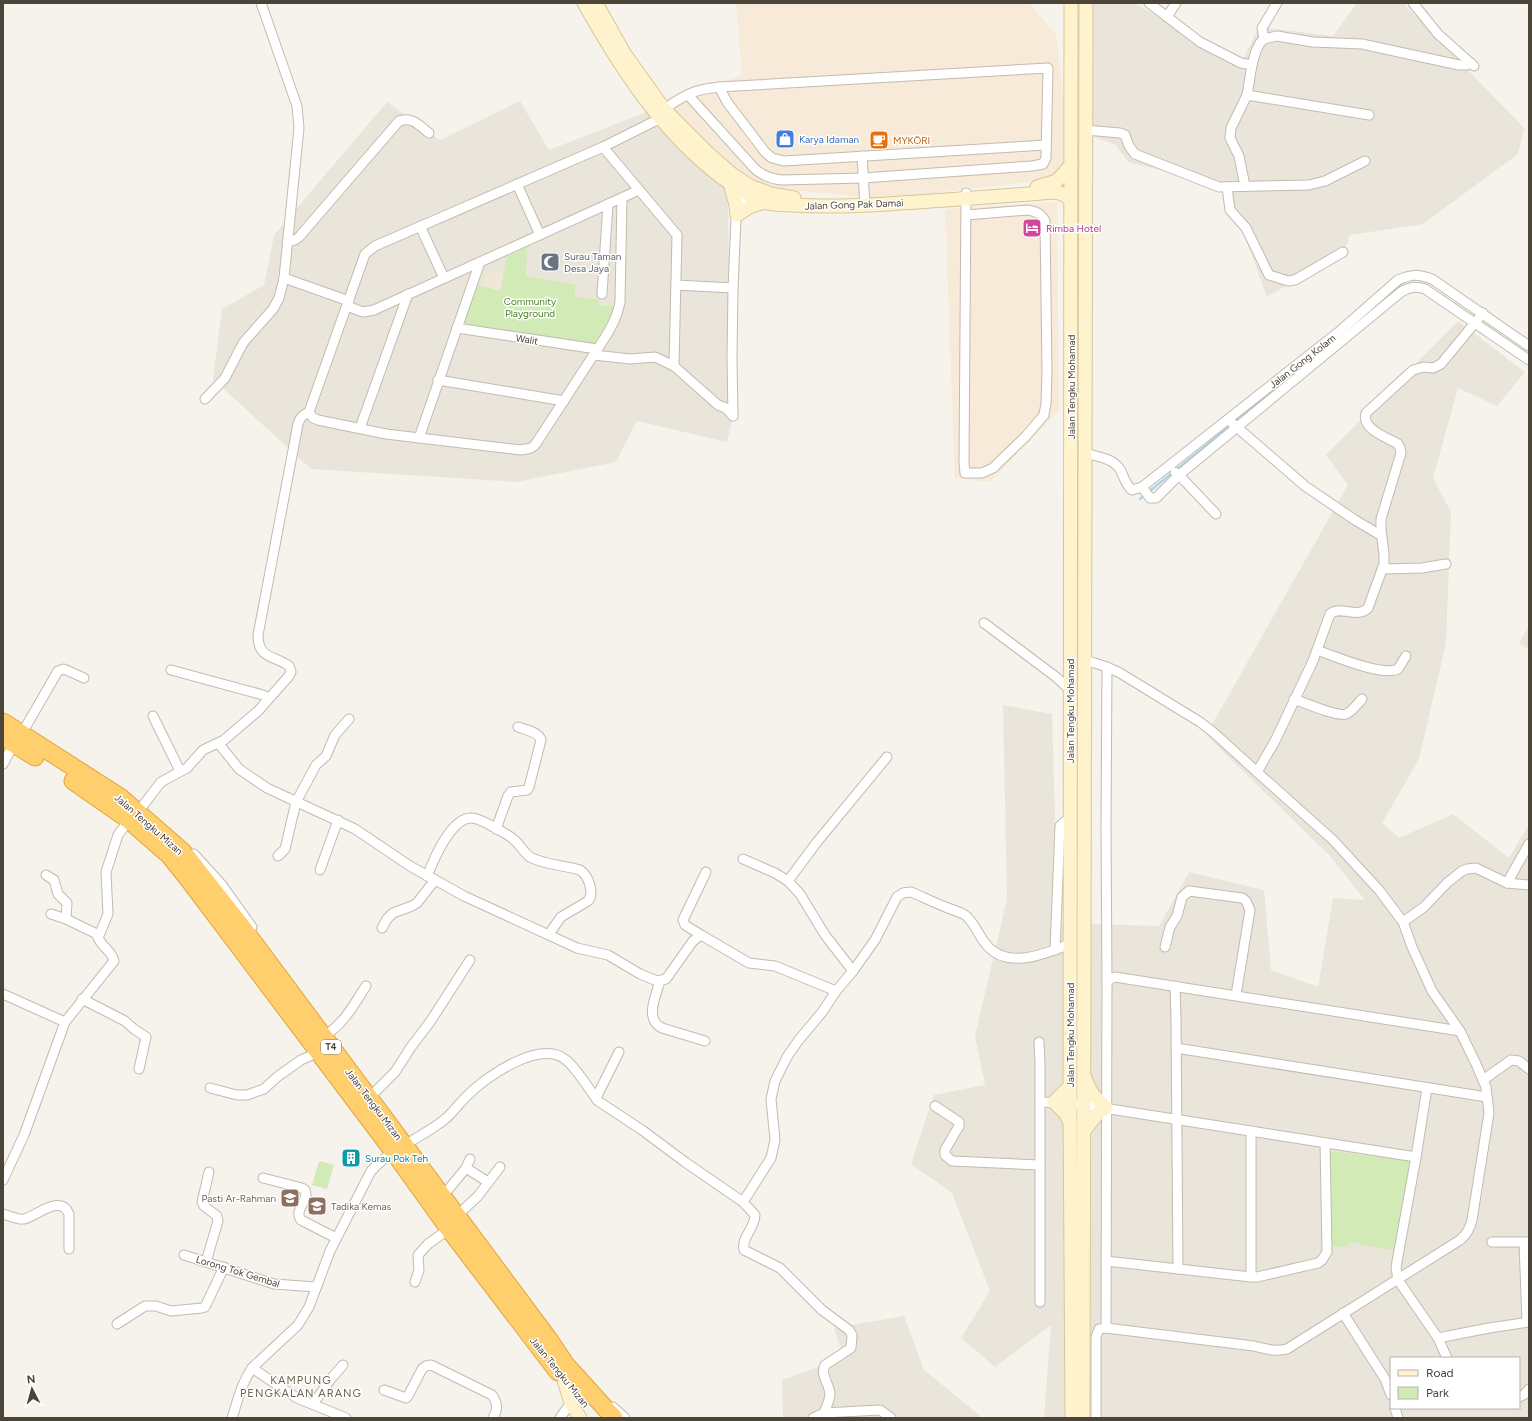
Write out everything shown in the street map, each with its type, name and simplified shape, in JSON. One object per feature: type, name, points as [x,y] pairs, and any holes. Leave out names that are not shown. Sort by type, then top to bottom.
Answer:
[{"type":"highway","name":"Jalan Tengku Mizan","points":[[3,722],[120,797],[183,852],[245,931],[550,1341],[566,1365],[614,1418]]},
{"type":"highway","name":"Jalan Tengku Mizan","points":[[8,740],[66,776],[137,813],[319,1052],[449,1229],[564,1380],[575,1400],[598,1418]]},
{"type":"main road","name":"Jalan Gong Pak Damai","points":[[584,3],[608,46],[626,73],[663,114],[681,141],[708,167],[730,183],[748,190],[803,199],[865,202]]},
{"type":"main road","points":[[596,3],[624,53],[663,114],[748,190]]},
{"type":"main road","name":"Jalan Tengku Mohamad","points":[[1071,3],[1070,1122],[1072,1418]]},
{"type":"main road","name":"Jalan Tengku Mohamad","points":[[1083,1418],[1086,3]]},
{"type":"main road","name":"Jalan Gong Pak Damai","points":[[966,196],[1042,186],[1057,181],[1071,165]]},
{"type":"main road","points":[[730,183],[737,215],[749,207],[764,202]]},
{"type":"main road","name":"Jalan Gong Pak Damai","points":[[748,190],[764,202],[814,207],[865,202],[1052,192],[1060,193],[1071,199]]},
{"type":"main road","points":[[1071,342],[1078,340],[1078,328],[1085,315]]},
{"type":"main road","points":[[1084,1074],[1097,1101],[1106,1107],[1098,1113],[1084,1131]]},
{"type":"main road","points":[[1070,1086],[1054,1102],[1066,1113],[1070,1122]]},
{"type":"main road","points":[[575,1400],[580,1418]]},
{"type":"street","points":[[205,399],[225,378],[243,343],[273,309],[279,298],[284,278],[299,117],[297,106],[261,3]]},
{"type":"street","points":[[1149,3],[1200,42],[1241,63],[1252,65]]},
{"type":"street","points":[[1167,17],[1176,3]]},
{"type":"street","points":[[1264,39],[1262,28],[1277,3]]},
{"type":"street","points":[[1245,186],[1240,161],[1230,138],[1231,128],[1247,95],[1252,65],[1258,48],[1264,39],[1277,36],[1313,42],[1356,44],[1459,65],[1473,65],[1438,34],[1413,3]]},
{"type":"street","points":[[3,1180],[27,1128],[65,1022],[114,961],[112,954],[99,941],[99,935],[108,914],[106,872],[118,835],[137,813],[160,782],[187,768],[203,750],[219,744],[258,711],[289,676],[291,670],[287,664],[268,656],[261,648],[258,635],[299,419],[309,412],[365,254],[375,246],[603,147],[663,114],[688,95],[693,92],[720,87],[1048,68],[1046,158],[1045,162],[1039,166],[863,178],[782,180],[764,176],[756,170],[688,95]]},
{"type":"street","points":[[720,87],[727,102],[765,152],[772,158],[784,161],[1046,145]]},
{"type":"street","points":[[1247,95],[1369,115]]},
{"type":"street","points":[[287,242],[295,240],[298,237],[399,121],[407,119],[412,120],[430,133]]},
{"type":"street","points":[[1086,130],[1120,133],[1125,135],[1134,154],[1211,185],[1228,187],[1309,185],[1324,181],[1365,161]]},
{"type":"street","points":[[603,147],[677,235],[674,366]]},
{"type":"street","points":[[862,156],[865,202]]},
{"type":"street","points":[[517,184],[540,235]]},
{"type":"street","points":[[1228,187],[1230,210],[1246,228],[1269,275],[1292,282],[1343,252]]},
{"type":"street","points":[[284,278],[348,303],[363,312],[374,310],[639,190]]},
{"type":"street","points":[[676,285],[733,288],[737,215],[748,190]]},
{"type":"street","points":[[966,196],[964,463],[965,473],[982,473],[993,468],[1041,420],[1045,410],[1047,372],[1045,221],[1043,216],[1028,210],[966,215]]},
{"type":"street","points":[[309,412],[313,418],[318,420],[386,434],[521,450],[535,445],[596,352],[618,313],[620,302],[622,198]]},
{"type":"street","points":[[602,294],[608,204]]},
{"type":"street","points":[[420,226],[444,278]]},
{"type":"street","points":[[418,438],[480,262]]},
{"type":"street","points":[[1085,453],[1110,460],[1117,466],[1128,487],[1132,490],[1145,491],[1175,471],[1387,296],[1416,286],[1425,289],[1529,346]]},
{"type":"street","name":"Walit","points":[[457,328],[630,359],[655,357],[674,366],[718,405],[726,408],[733,416],[733,288]]},
{"type":"street","points":[[360,428],[408,294]]},
{"type":"street","points":[[1479,318],[1529,360]]},
{"type":"street","points":[[1257,772],[1275,741],[1317,650],[1330,614],[1337,610],[1361,613],[1368,608],[1384,564],[1381,518],[1401,453],[1398,444],[1369,427],[1364,418],[1366,413],[1413,370],[1424,367],[1434,368],[1441,364],[1479,318]]},
{"type":"street","points":[[438,380],[564,401]]},
{"type":"street","points":[[1232,423],[1305,486],[1355,520],[1382,536]]},
{"type":"street","points":[[1145,491],[1150,498],[1156,498],[1175,471],[1232,423]]},
{"type":"street","points":[[1175,471],[1216,514]]},
{"type":"street","points":[[1382,569],[1422,568],[1446,564]]},
{"type":"street","points":[[984,623],[1056,677],[1070,690]]},
{"type":"street","points":[[1317,650],[1372,668],[1390,671],[1398,669],[1406,656]]},
{"type":"street","points":[[1085,660],[1120,673],[1200,722],[1213,732],[1333,840],[1379,890],[1403,922],[1412,947],[1432,991],[1460,1031],[1486,1087],[1489,1113],[1470,1226],[1460,1240],[1287,1349],[1280,1351],[1106,1328],[1099,1329],[1096,1337],[1096,1418]]},
{"type":"street","points":[[1106,1328],[1107,667]]},
{"type":"street","points":[[25,728],[58,671],[64,668],[84,678]]},
{"type":"street","points":[[170,670],[269,698]]},
{"type":"street","points":[[1294,699],[1343,714],[1348,713],[1362,699]]},
{"type":"street","points":[[3,715],[82,763],[137,813],[175,834],[222,885],[550,1332],[600,1393],[625,1418]]},
{"type":"street","points":[[153,716],[180,772]]},
{"type":"street","points":[[278,856],[285,849],[296,802],[316,766],[326,756],[335,735],[349,719]]},
{"type":"street","points":[[496,829],[508,796],[511,792],[524,791],[529,787],[541,740],[537,734],[518,727]]},
{"type":"street","points":[[3,764],[8,740]]},
{"type":"street","points":[[219,744],[244,773],[267,788],[355,829],[410,866],[431,878],[464,896],[578,948],[608,956],[640,974],[660,981],[666,979],[693,941],[701,935]]},
{"type":"street","points":[[788,882],[820,838],[887,757]]},
{"type":"street","points":[[382,928],[387,919],[393,913],[417,903],[431,878],[447,835],[464,820],[473,818],[484,822],[513,839],[530,857],[537,861],[584,872],[592,893],[591,898],[561,917],[549,934]]},
{"type":"street","points":[[320,870],[338,820]]},
{"type":"street","points":[[1055,950],[1060,826],[1064,822],[1070,821]]},
{"type":"street","points":[[1507,883],[1529,844]]},
{"type":"street","points":[[743,859],[768,870],[788,882],[804,900],[825,935],[853,971]]},
{"type":"street","points":[[1403,922],[1424,907],[1447,883],[1462,871],[1468,869],[1476,868],[1507,883],[1529,885]]},
{"type":"street","points":[[706,872],[682,920],[685,925],[748,963],[775,966],[836,991]]},
{"type":"street","points":[[46,875],[54,880],[58,894],[67,903],[66,919]]},
{"type":"street","points":[[1164,947],[1170,927],[1177,916],[1182,897],[1189,892],[1194,891],[1246,900],[1250,910],[1236,995]]},
{"type":"street","points":[[743,1202],[772,1158],[775,1140],[771,1098],[775,1081],[787,1057],[875,940],[897,897],[903,893],[911,892],[964,915],[975,926],[984,942],[999,954],[1014,959],[1031,957],[1070,944]]},
{"type":"street","points":[[51,914],[66,919],[99,935]]},
{"type":"street","points":[[374,1093],[395,1072],[411,1047],[430,1022],[470,960]]},
{"type":"street","points":[[1107,983],[1110,979],[1115,977],[1460,1031]]},
{"type":"street","points":[[660,981],[652,1016],[655,1022],[662,1028],[705,1041]]},
{"type":"street","points":[[330,1032],[346,1018],[366,986]]},
{"type":"street","points":[[1174,986],[1178,1269]]},
{"type":"street","points":[[3,994],[65,1022]]},
{"type":"street","points":[[82,999],[125,1021],[146,1037],[139,1069]]},
{"type":"street","points":[[1039,1042],[1040,1302]]},
{"type":"street","points":[[1176,1048],[1487,1097]]},
{"type":"street","points":[[210,1088],[237,1095],[247,1095],[264,1089],[277,1077],[302,1060],[319,1052]]},
{"type":"street","points":[[596,1098],[618,1052]]},
{"type":"street","points":[[410,1142],[443,1121],[474,1089],[506,1066],[525,1057],[536,1055],[551,1054],[566,1060],[596,1098],[604,1105],[642,1130],[743,1202],[755,1215],[754,1223],[744,1244],[744,1250],[780,1268],[822,1310],[850,1330],[852,1335],[851,1348],[825,1365],[823,1369],[830,1396],[824,1413]]},
{"type":"street","points":[[1483,1080],[1511,1060],[1519,1061],[1529,1069]]},
{"type":"street","points":[[1427,1088],[1416,1157],[1396,1262],[1398,1280],[1438,1338],[1447,1357]]},
{"type":"street","points":[[1040,1102],[1084,1104],[1106,1107],[1416,1157]]},
{"type":"street","points":[[935,1106],[959,1122],[959,1126],[945,1150],[945,1155],[952,1161],[1040,1165]]},
{"type":"street","points":[[1251,1131],[1251,1277]]},
{"type":"street","points":[[1106,1261],[1251,1277],[1257,1277],[1318,1263],[1326,1255],[1325,1143]]},
{"type":"street","points":[[232,1418],[242,1384],[252,1368],[298,1325],[309,1307],[336,1238],[372,1172],[376,1166],[393,1151]]},
{"type":"street","points":[[447,1191],[466,1168],[470,1159]]},
{"type":"street","points":[[462,1211],[478,1196],[500,1167]]},
{"type":"street","points":[[466,1168],[488,1182]]},
{"type":"street","points":[[206,1262],[218,1221],[217,1216],[204,1206],[202,1202],[209,1172]]},
{"type":"street","points":[[263,1178],[305,1190],[306,1196],[298,1212],[298,1216],[301,1220],[336,1238]]},
{"type":"street","points":[[3,1214],[24,1219],[51,1206],[64,1208],[69,1214],[70,1249]]},
{"type":"street","points":[[415,1282],[419,1270],[418,1254],[428,1244],[449,1229]]},
{"type":"street","points":[[1438,1338],[1528,1322],[1527,1242],[1492,1242]]},
{"type":"street","name":"Lorong Tok Gembal","points":[[184,1255],[274,1284],[316,1287]]},
{"type":"street","points":[[117,1324],[145,1306],[156,1306],[171,1311],[205,1307],[224,1267]]},
{"type":"street","points":[[1343,1313],[1385,1379],[1390,1392]]},
{"type":"street","points":[[313,1404],[343,1365]]},
{"type":"street","points":[[384,1390],[406,1398],[422,1369],[431,1365],[492,1395],[497,1402],[497,1407],[493,1418]]},
{"type":"street","points":[[252,1368],[297,1398],[346,1418]]},
{"type":"street","points":[[1520,1397],[1526,1394],[1529,1389]]},
{"type":"street","points":[[560,1418],[575,1400]]},
{"type":"street","points":[[813,1418],[824,1413],[880,1410],[890,1418]]},
{"type":"shaded area","points":[[736,3],[1029,3],[1056,34],[1071,165],[1051,179],[884,199],[750,186],[666,101],[742,75]]},
{"type":"shaded area","points":[[1086,3],[1134,3],[1241,63],[1259,27],[1333,36],[1357,3],[1403,3],[1524,128],[1518,154],[1423,224],[1350,235],[1344,252],[1267,297],[1227,187],[1128,162],[1116,145],[1086,134]]},
{"type":"shaded area","points":[[520,101],[549,150],[654,109],[727,178],[733,416],[727,442],[637,421],[616,462],[516,482],[311,469],[213,379],[222,309],[264,285],[274,235],[387,102],[440,140]]},
{"type":"shaded area","points":[[1057,202],[1059,411],[990,482],[955,478],[945,209]]},
{"type":"shaded area","points":[[487,271],[504,274],[501,291],[482,286]]},
{"type":"shaded area","points":[[1458,321],[1525,372],[1497,406],[1458,388],[1433,478],[1451,512],[1446,643],[1419,759],[1382,823],[1399,838],[1453,814],[1509,858],[1529,824],[1529,1418],[1044,1418],[1051,1325],[995,1367],[961,1338],[990,1291],[952,1193],[911,1164],[934,1095],[985,1085],[975,1036],[1007,899],[1003,705],[1052,714],[1058,923],[1159,926],[1189,872],[1264,890],[1271,970],[1318,987],[1333,898],[1365,900],[1329,855],[1206,735],[1348,485],[1326,455]]},
{"type":"shaded area","points":[[1529,626],[1529,650],[1519,643]]},
{"type":"shaded area","points":[[904,1316],[924,1370],[983,1418],[783,1418],[782,1380],[844,1358],[834,1328]]},
{"type":"green space","name":"Community Playground","points":[[527,247],[526,276],[575,285],[574,297],[598,299],[599,306],[614,306],[614,311],[594,346],[462,326],[477,285],[500,291],[507,257]]},
{"type":"green space","points":[[1330,1151],[1414,1161],[1396,1251],[1349,1242],[1348,1247],[1329,1246],[1328,1155]]},
{"type":"green space","points":[[319,1161],[334,1165],[327,1189],[312,1185]]},
{"type":"waterway","points":[[1375,306],[1405,281]]},
{"type":"waterway","points":[[1235,422],[1293,374]]},
{"type":"waterway","points":[[1176,470],[1231,425]]},
{"type":"waterway","points":[[1140,499],[1172,473]]},
{"type":"place","name":"Karya Idaman","points":[[785,139]]},
{"type":"place","name":"MYKŌRI","points":[[879,140]]},
{"type":"place","name":"Rimba Hotel","points":[[1032,228]]},
{"type":"place","name":"Surau Taman Desa Jaya","points":[[550,262]]},
{"type":"place","name":"Surau Pok Teh","points":[[351,1158]]},
{"type":"place","name":"Pasti Ar-Rahman","points":[[290,1198]]},
{"type":"place","name":"Tadika Kemas","points":[[317,1206]]},
{"type":"district","name":"KAMPUNG PENGKALAN ARANG","points":[[301,1386]]}]
